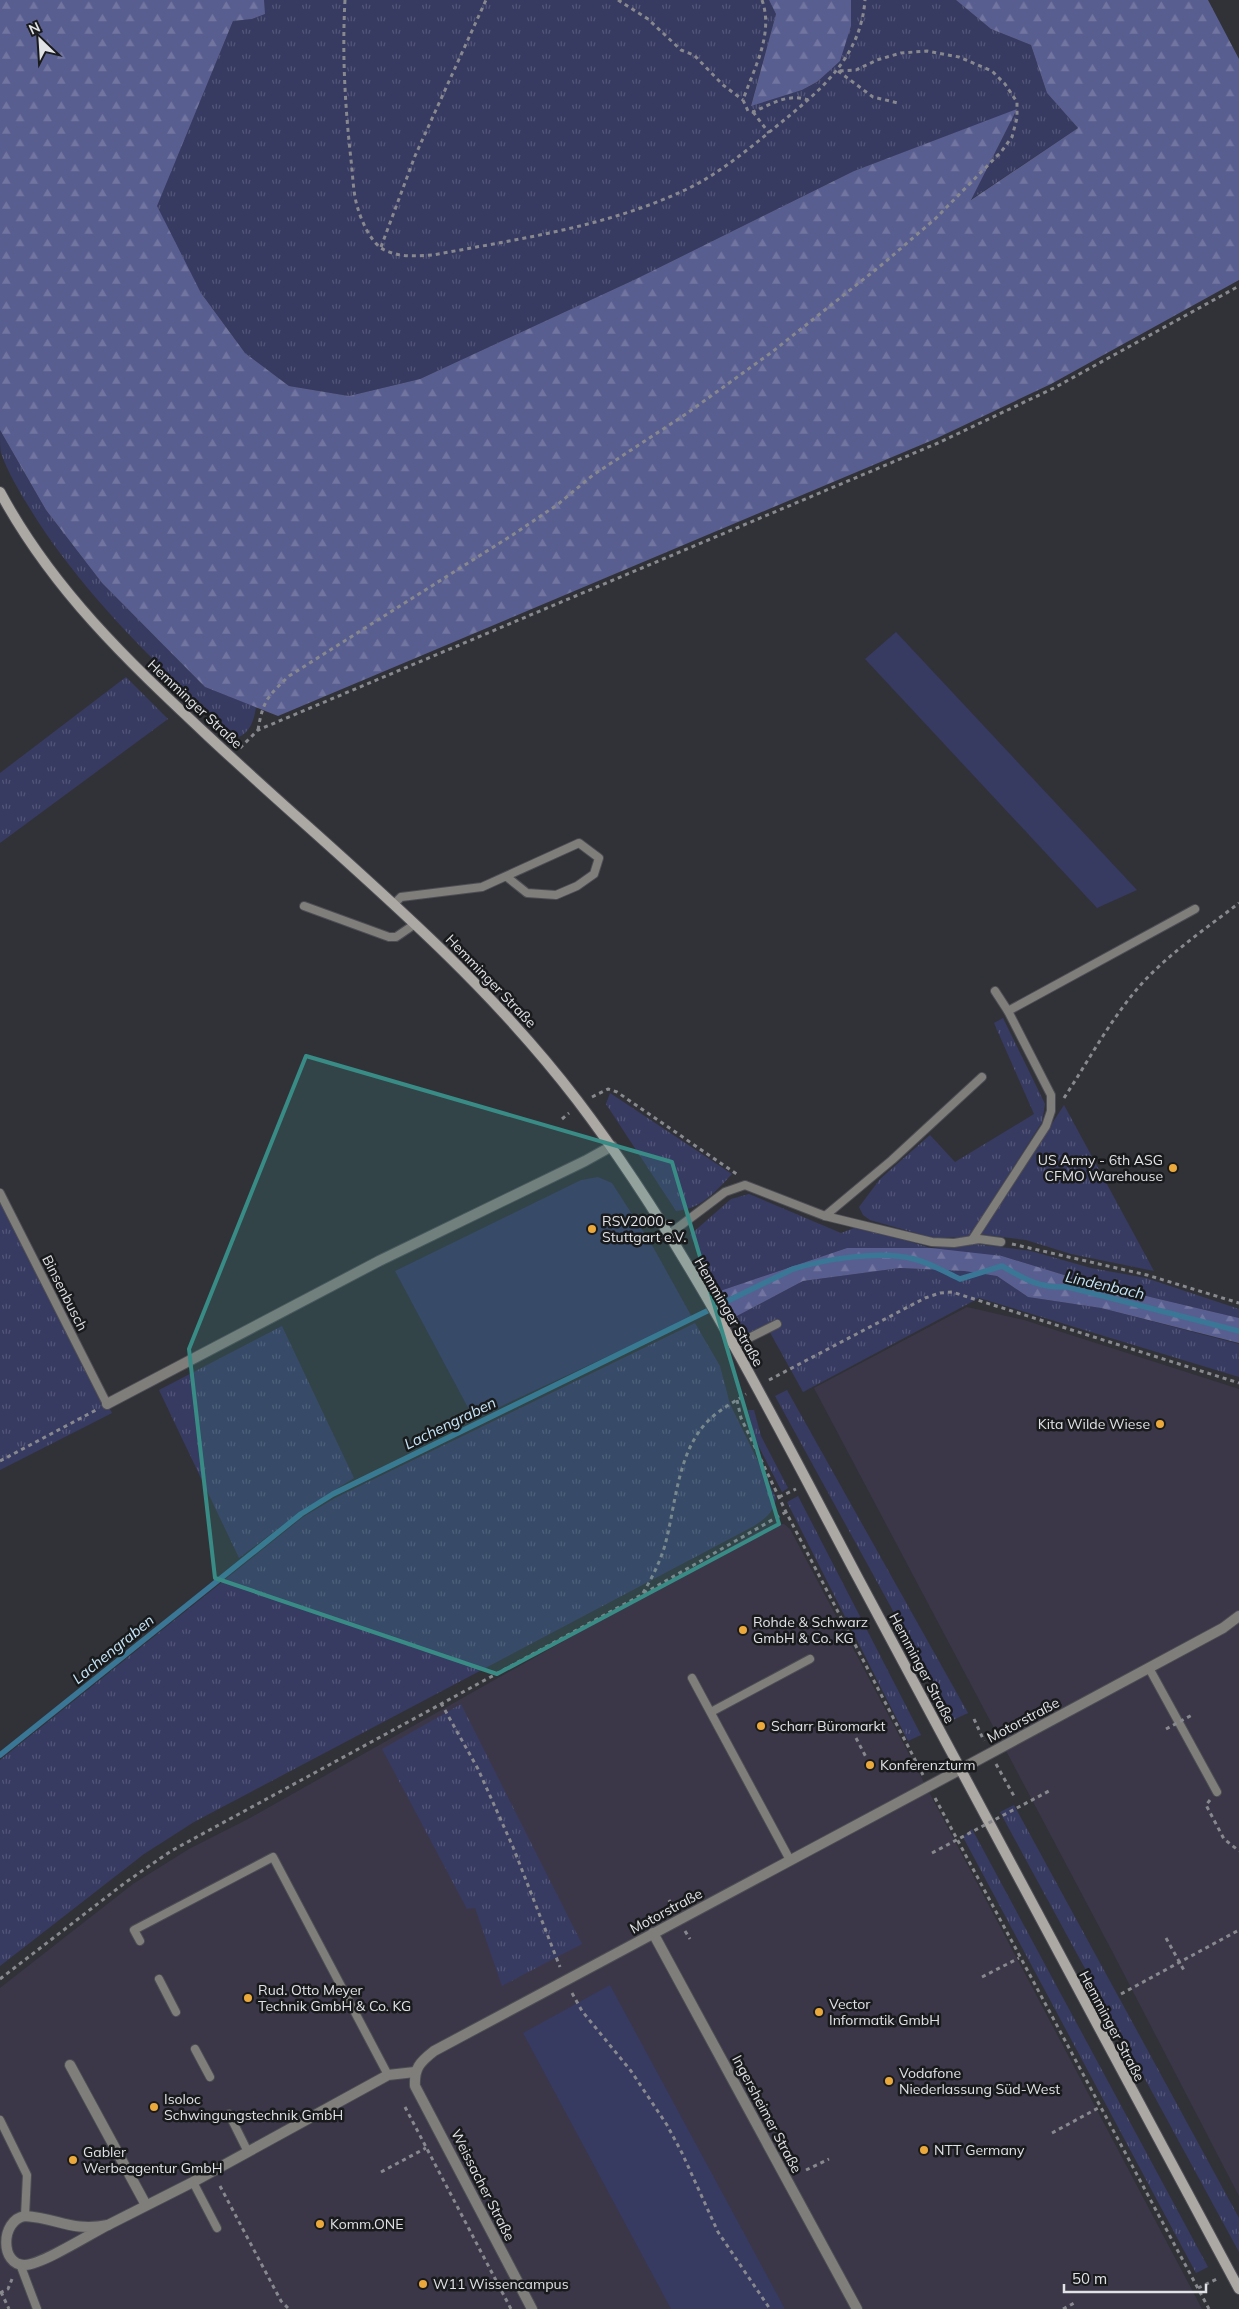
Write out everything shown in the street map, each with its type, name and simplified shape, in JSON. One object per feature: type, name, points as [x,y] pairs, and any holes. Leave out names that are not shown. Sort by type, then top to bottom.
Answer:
[{"type":"main road","name":"Hemminger Straße","points":[[0,492],[17,523],[82,610],[145,677],[394,904],[521,1030],[612,1146],[668,1235],[756,1387],[1090,2014],[1239,2288]]},
{"type":"street","points":[[107,1404],[379,1260],[586,1161],[612,1146]]},
{"type":"street","name":"Motorstraße","points":[[415,2072],[419,2063],[434,2051],[1149,1668],[1223,1628],[1239,1616]]},
{"type":"street","name":"Ingersheimer Straße","points":[[653,1933],[857,2309]]},
{"type":"street","points":[[70,2065],[146,2205]]},
{"type":"street","points":[[108,2225],[94,2228],[74,2227],[25,2216],[16,2218],[8,2223],[2,2231],[2,2250],[8,2258],[20,2264],[34,2263],[193,2182],[247,2150],[388,2075],[415,2072]]},
{"type":"street","name":"Weissacher Straße","points":[[415,2072],[415,2086],[532,2309]]},
{"type":"lane","points":[[394,904],[401,897],[482,887],[507,878],[548,856],[579,843],[599,858],[594,874],[577,886],[556,895],[527,893],[507,878]]},
{"type":"lane","points":[[304,906],[389,937],[396,937],[415,924]]},
{"type":"lane","points":[[1008,1011],[1195,909]]},
{"type":"lane","points":[[972,1240],[1046,1126],[1051,1112],[1051,1095],[1008,1011],[995,991]]},
{"type":"lane","points":[[825,1216],[892,1160],[982,1077]]},
{"type":"lane","points":[[668,1235],[725,1192],[746,1185],[825,1216],[932,1242],[954,1243],[972,1240],[1001,1242]]},
{"type":"lane","name":"Binsenbusch","points":[[0,1193],[107,1404]]},
{"type":"lane","points":[[733,1346],[777,1324]]},
{"type":"lane","points":[[711,1712],[810,1659]]},
{"type":"lane","points":[[1149,1668],[1217,1792]]},
{"type":"lane","points":[[692,1678],[790,1860]]},
{"type":"lane","points":[[140,1941],[134,1930],[273,1857],[388,2075]]},
{"type":"lane","points":[[159,1980],[176,2012]]},
{"type":"lane","points":[[195,2049],[210,2077]]},
{"type":"lane","points":[[229,2114],[247,2150]]},
{"type":"lane","points":[[0,2120],[27,2175],[25,2216]]},
{"type":"lane","points":[[193,2182],[216,2228]]},
{"type":"lane","points":[[20,2264],[37,2309]]},
{"type":"path","points":[[344,0],[342,47],[346,109],[357,208],[365,227],[380,247],[395,254],[412,257],[601,221],[687,190],[731,161],[768,133],[809,100],[837,71],[856,43],[864,19],[865,0]]},
{"type":"path","points":[[380,247],[415,156],[486,0]]},
{"type":"path","points":[[618,0],[648,20],[681,50],[694,55],[723,85],[743,100],[748,111],[753,112],[768,133]]},
{"type":"path","points":[[743,100],[764,41],[766,11],[762,0]]},
{"type":"path","points":[[258,730],[262,705],[272,692],[289,676],[514,534],[594,475],[686,414],[772,352],[884,263],[936,218],[1001,152],[1012,137],[1017,118],[1017,102],[1005,84],[992,72],[959,57],[928,51],[910,52],[878,60],[856,70],[837,71]]},
{"type":"path","points":[[837,71],[873,96],[898,103]]},
{"type":"path","points":[[753,112],[783,98],[798,96],[809,100]]},
{"type":"path","points":[[230,756],[258,730],[938,443],[1054,388],[1239,286]]},
{"type":"path","points":[[1061,1103],[1111,1022],[1148,977],[1182,947],[1239,903]]},
{"type":"path","points":[[594,1095],[608,1089],[618,1092],[737,1173],[746,1185]]},
{"type":"path","points":[[1001,1242],[1030,1247],[1095,1265],[1147,1275],[1239,1303]]},
{"type":"path","points":[[756,1387],[925,1298],[940,1293],[952,1292],[1239,1383]]},
{"type":"path","points":[[643,1594],[658,1567],[665,1545],[681,1472],[691,1444],[707,1422],[718,1412],[737,1400],[740,1418],[786,1512],[1019,1958],[1209,2309]]},
{"type":"path","points":[[0,1461],[107,1404]]},
{"type":"path","points":[[779,1498],[807,1483]]},
{"type":"path","points":[[0,1979],[126,1882],[171,1851],[643,1594],[786,1512]]},
{"type":"path","points":[[442,1703],[478,1769],[513,1847],[566,1980],[582,2011],[613,2047],[666,2126],[682,2153],[718,2232],[770,2309]]},
{"type":"path","points":[[1166,1729],[1192,1715]]},
{"type":"path","points":[[856,1738],[867,1759]]},
{"type":"path","points":[[932,1854],[1049,1791]]},
{"type":"path","points":[[1217,1792],[1206,1805],[1224,1839],[1239,1851]]},
{"type":"path","points":[[1121,1994],[1239,1930]]},
{"type":"path","points":[[1166,1938],[1184,1972]]},
{"type":"path","points":[[982,1977],[1019,1958]]},
{"type":"path","points":[[405,2107],[511,2309]]},
{"type":"path","points":[[1052,2132],[1100,2107]]},
{"type":"path","points":[[381,2172],[426,2148]]},
{"type":"path","points":[[806,2170],[829,2159]]},
{"type":"path","points":[[220,2186],[281,2301],[289,2309]]},
{"type":"path","points":[[1,2292],[9,2309]]},
{"type":"path","points":[[1063,2309],[1076,2302]]},
{"type":"highlighted area","points":[[306,1056],[672,1162],[779,1524],[497,1674],[215,1578],[189,1349]]},
{"type":"shaded area","points":[[967,1307],[1024,1320],[1239,1389],[1239,2196],[1111,1949],[814,1388]]},
{"type":"shaded area","points":[[776,1524],[784,1524],[790,1529],[1202,2309],[0,2309],[0,1988],[133,1884],[189,1849],[250,1818],[757,1532]]},
{"type":"green space","points":[[0,0],[264,0],[265,14],[252,19],[233,21],[157,206],[201,293],[245,353],[289,386],[349,396],[420,379],[636,279],[854,171],[1017,109],[971,200],[1078,128],[1047,93],[1031,45],[991,29],[956,0],[1208,0],[1239,59],[1239,280],[1051,384],[935,439],[278,716],[205,687],[102,583],[46,510],[0,430]]},
{"type":"green space","points":[[264,0],[769,0],[776,14],[751,105],[802,90],[818,82],[851,26],[851,0],[956,0],[991,29],[1031,45],[1047,93],[1078,128],[970,200],[1016,110],[854,171],[636,279],[420,379],[349,396],[289,386],[245,353],[201,293],[156,206],[233,21],[252,19],[264,14]]},
{"type":"green space","points":[[769,0],[851,0],[851,26],[840,61],[817,82],[802,90],[751,106],[776,14]]},
{"type":"green space","points":[[0,430],[46,510],[102,583],[205,687],[256,707],[252,722],[244,734],[235,738],[181,687],[129,635],[81,580],[37,520],[12,479],[1,453]]},
{"type":"green space","points":[[896,632],[1137,890],[1097,908],[865,659]]},
{"type":"green space","points":[[126,677],[168,719],[0,843],[0,773]]},
{"type":"green space","points":[[1003,1018],[1045,1104],[1042,1122],[969,1237],[933,1238],[870,1220],[863,1215],[859,1207],[880,1179],[930,1135],[955,1162],[1034,1114],[994,1023]]},
{"type":"green space","points":[[610,1093],[732,1174],[700,1203],[685,1210],[676,1211],[606,1104]]},
{"type":"green space","points":[[1064,1105],[1154,1271],[1071,1254],[1026,1240],[980,1234]]},
{"type":"green space","points":[[598,1177],[612,1183],[652,1245],[692,1317],[474,1419],[395,1271],[581,1180]]},
{"type":"green space","points":[[749,1194],[841,1233],[859,1226],[931,1248],[976,1244],[1031,1251],[1091,1268],[1146,1278],[1239,1309],[1239,1318],[1087,1282],[1002,1256],[847,1248],[720,1291],[690,1235],[731,1199]]},
{"type":"green space","points":[[0,1197],[112,1413],[0,1470]]},
{"type":"green space","points":[[847,1248],[931,1248],[1002,1256],[1087,1282],[1239,1318],[1239,1343],[1101,1308],[1028,1297],[997,1276],[964,1271],[900,1268],[803,1281],[735,1317],[720,1291]]},
{"type":"green space","points":[[900,1268],[964,1271],[997,1276],[1028,1297],[1101,1308],[1239,1344],[1239,1377],[979,1298],[803,1392],[767,1327],[748,1332],[742,1328],[735,1317],[803,1281]]},
{"type":"green space","points":[[695,1323],[720,1366],[730,1404],[776,1498],[773,1508],[765,1518],[754,1526],[194,1822],[144,1854],[0,1966],[0,1760],[303,1517],[335,1498]]},
{"type":"green space","points":[[282,1326],[354,1478],[300,1512],[239,1558],[159,1390]]},
{"type":"green space","points":[[787,1390],[968,1713],[953,1720],[775,1396]]},
{"type":"green space","points":[[748,1410],[754,1410],[761,1436],[788,1488],[782,1492],[755,1439]]},
{"type":"green space","points":[[798,1496],[921,1735],[908,1741],[787,1502]]},
{"type":"green space","points":[[461,1704],[582,1944],[502,1986],[475,1908],[467,1909],[382,1749]]},
{"type":"green space","points":[[1014,1805],[1239,2218],[1239,2252],[1000,1812]]},
{"type":"green space","points":[[972,1829],[1208,2267],[1196,2273],[963,1837]]},
{"type":"green space","points":[[610,1985],[785,2309],[671,2309],[523,2033]]},
{"type":"waterway","name":"Lachengraben","points":[[0,1755],[301,1514],[333,1494],[793,1269],[837,1259],[885,1255],[914,1259],[932,1265],[960,1279],[1002,1266],[1026,1279],[1041,1284],[1068,1287],[1239,1331]]},
{"type":"place","name":"US Army - 6th ASG CFMO Warehouse","points":[[1173,1168]]},
{"type":"place","name":"RSV2000 - Stuttgart e.V.","points":[[592,1229]]},
{"type":"place","name":"Kita Wilde Wiese","points":[[1160,1424]]},
{"type":"place","name":"Rohde & Schwarz GmbH & Co. KG","points":[[743,1630]]},
{"type":"place","name":"Scharr Büromarkt","points":[[761,1726]]},
{"type":"place","name":"Konferenzturm","points":[[870,1765]]},
{"type":"place","name":"Rud. Otto Meyer Technik GmbH & Co. KG","points":[[248,1998]]},
{"type":"place","name":"Vector Informatik GmbH","points":[[819,2012]]},
{"type":"place","name":"Vodafone Niederlassung Süd-West","points":[[889,2081]]},
{"type":"place","name":"Isoloc Schwingungstechnik GmbH","points":[[154,2107]]},
{"type":"place","name":"NTT Germany","points":[[924,2150]]},
{"type":"place","name":"Gabler Werbeagentur GmbH","points":[[73,2160]]},
{"type":"place","name":"Komm.ONE","points":[[320,2224]]},
{"type":"place","name":"W11 Wissencampus","points":[[423,2284]]},
{"type":"water label","name":"Lindenbach","points":[[1105,1285]]}]
